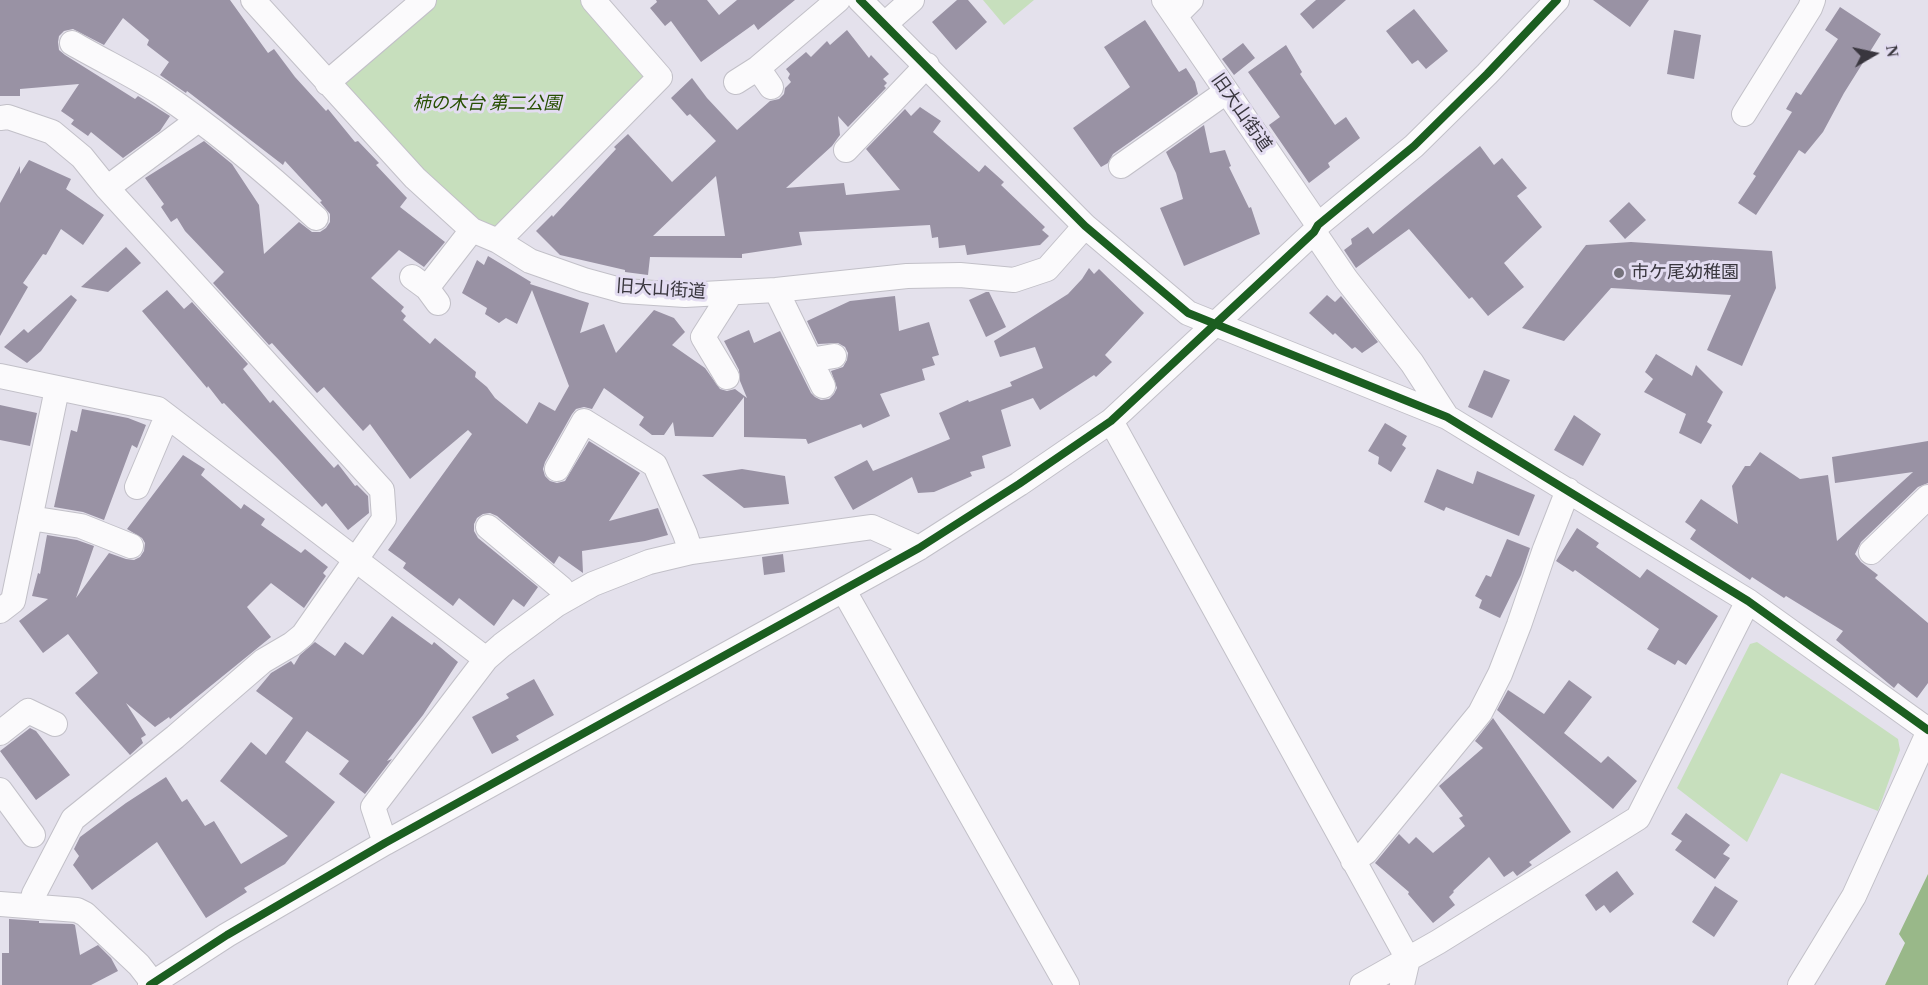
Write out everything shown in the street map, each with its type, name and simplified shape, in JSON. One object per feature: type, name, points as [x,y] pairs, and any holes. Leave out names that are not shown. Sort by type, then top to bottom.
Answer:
[{"type":"street","name":"旧大山街道","points":[[253,0],[415,178],[472,230],[498,241],[530,261],[624,291],[685,295],[731,293],[907,276],[960,274],[1014,280],[1047,269],[1085,226]]},
{"type":"street","points":[[327,83],[424,0]]},
{"type":"street","points":[[498,241],[660,77],[593,0]]},
{"type":"street","points":[[736,82],[764,77],[838,0]]},
{"type":"street","points":[[860,0],[1085,226],[1188,313],[1447,417],[1748,601],[1928,732],[1854,896],[1800,985]]},
{"type":"street","points":[[885,24],[912,0]]},
{"type":"street","points":[[0,904],[77,910],[85,914],[159,982],[227,935],[386,843],[919,548],[1111,421],[1316,228],[1414,146],[1557,0]]},
{"type":"street","points":[[1744,114],[1813,0]]},
{"type":"street","name":"旧大山街道","points":[[1177,5],[1226,92],[1316,228],[1346,279],[1412,363],[1447,417]]},
{"type":"street","points":[[72,43],[159,92],[266,172],[316,218]]},
{"type":"street","points":[[846,150],[927,65]]},
{"type":"street","points":[[1121,166],[1226,92]]},
{"type":"street","points":[[0,118],[8,117],[52,132],[82,157],[107,188],[382,490],[384,519],[303,635],[263,662],[175,738],[73,819],[34,894],[31,906]]},
{"type":"street","points":[[107,188],[198,120]]},
{"type":"street","points":[[426,289],[472,230]]},
{"type":"street","points":[[776,290],[823,386]]},
{"type":"street","points":[[727,377],[704,338],[731,293]]},
{"type":"street","points":[[810,360],[834,356]]},
{"type":"street","points":[[0,376],[158,409],[486,659]]},
{"type":"street","points":[[0,611],[13,601],[57,389]]},
{"type":"street","points":[[137,487],[167,416]]},
{"type":"street","points":[[557,469],[584,421],[655,465],[686,534],[691,552]]},
{"type":"street","points":[[1111,421],[1408,959],[1402,985]]},
{"type":"street","points":[[1353,861],[1366,852],[1480,713],[1500,674],[1568,490]]},
{"type":"street","points":[[1871,552],[1928,497]]},
{"type":"street","points":[[30,518],[81,526],[131,546]]},
{"type":"street","points":[[488,527],[561,588],[568,598]]},
{"type":"street","points":[[386,843],[374,807],[486,659],[568,598],[593,584],[640,566],[691,552],[872,527],[919,548]]},
{"type":"street","points":[[844,591],[1066,985]]},
{"type":"street","points":[[1362,985],[1438,942],[1638,818],[1748,601]]},
{"type":"street","points":[[0,733],[28,711],[55,724]]},
{"type":"street","points":[[0,790],[33,835]]},
{"type":"green space","name":"柿の木台 第二公園","points":[[424,0],[593,0],[660,77],[498,241],[327,83]]},
{"type":"green space","points":[[983,0],[1034,0],[1004,25]]},
{"type":"green space","points":[[1757,642],[1898,739],[1900,750],[1878,811],[1781,773],[1747,842],[1677,788],[1750,644]]},
{"type":"shaded area","points":[[1928,874],[1928,985],[1885,985],[1905,943],[1899,934]]},
{"type":"building","points":[[0,0],[230,0],[268,53],[274,49],[295,77],[326,111],[328,109],[355,142],[358,141],[379,163],[376,165],[407,198],[400,207],[445,242],[424,267],[399,250],[371,278],[404,307],[401,311],[406,316],[403,320],[430,344],[435,338],[476,372],[475,377],[495,398],[527,424],[539,402],[555,411],[569,386],[532,290],[517,324],[506,318],[499,323],[485,314],[487,308],[462,293],[477,260],[484,265],[488,256],[531,282],[530,284],[589,303],[580,333],[604,324],[616,353],[654,310],[674,318],[685,332],[672,345],[705,368],[720,389],[727,391],[735,389],[747,398],[740,381],[739,370],[724,341],[749,330],[754,343],[780,331],[811,393],[821,400],[829,399],[837,388],[831,371],[843,367],[848,353],[845,347],[838,343],[818,344],[807,321],[850,301],[895,296],[899,331],[929,322],[939,355],[932,357],[935,365],[922,369],[925,380],[880,394],[890,416],[863,428],[861,424],[808,444],[806,439],[744,437],[744,397],[713,437],[675,436],[673,422],[664,435],[652,435],[639,425],[644,417],[604,388],[592,409],[584,407],[576,409],[572,414],[545,462],[543,469],[545,476],[557,483],[565,481],[589,441],[640,473],[609,521],[658,508],[668,535],[582,551],[583,573],[559,556],[554,564],[497,516],[490,513],[483,514],[474,524],[474,531],[478,538],[538,587],[524,607],[513,599],[494,626],[459,598],[453,606],[403,568],[406,563],[388,550],[472,434],[468,430],[410,479],[370,424],[363,431],[324,387],[317,393],[272,343],[269,345],[213,283],[224,272],[185,231],[177,218],[171,222],[161,207],[164,204],[145,178],[204,141],[232,164],[259,205],[264,254],[299,222],[312,232],[320,232],[326,228],[330,222],[330,214],[320,202],[322,201],[285,161],[283,165],[187,91],[186,93],[160,75],[169,62],[147,45],[149,40],[123,18],[104,45],[73,29],[64,31],[59,36],[58,42],[59,50],[65,55],[135,99],[138,96],[170,116],[160,131],[123,158],[91,132],[88,136],[71,124],[74,120],[61,111],[79,84],[20,89],[20,96],[0,96]]},
{"type":"building","points":[[656,0],[707,0],[719,15],[737,0],[795,0],[758,30],[754,24],[701,62],[671,21],[665,26],[650,8],[657,2]]},
{"type":"building","points":[[957,0],[968,0],[987,22],[956,50],[932,22]]},
{"type":"building","points":[[1316,0],[1346,0],[1313,29],[1300,14]]},
{"type":"building","points":[[1593,0],[1649,0],[1630,27]]},
{"type":"building","points":[[1840,7],[1881,34],[1823,132],[1805,154],[1799,150],[1756,215],[1738,203],[1756,176],[1753,174],[1792,112],[1786,109],[1796,92],[1801,95],[1838,39],[1825,30]]},
{"type":"building","points":[[1414,9],[1448,51],[1426,69],[1418,60],[1412,64],[1386,31]]},
{"type":"building","points":[[1145,20],[1179,72],[1186,68],[1195,82],[1198,94],[1113,154],[1108,163],[1101,167],[1073,128],[1130,87],[1104,47]]},
{"type":"building","points":[[847,30],[869,58],[871,55],[889,74],[883,79],[887,83],[884,86],[886,88],[848,127],[838,116],[840,135],[832,146],[786,188],[844,183],[846,195],[900,190],[866,149],[905,109],[911,116],[920,107],[941,121],[933,132],[979,172],[985,165],[1004,182],[1001,185],[1045,227],[1042,230],[1049,236],[1040,245],[967,255],[965,245],[939,248],[938,237],[932,238],[930,225],[799,232],[802,245],[742,254],[742,258],[650,257],[648,275],[625,272],[625,270],[560,255],[536,231],[552,215],[553,217],[628,134],[672,182],[716,141],[690,114],[687,116],[671,98],[692,78],[737,130],[770,101],[779,99],[784,94],[785,88],[791,82],[788,78],[790,74],[786,69],[806,52],[811,57],[827,41],[830,45]],"holes":[[[716,176],[725,236],[653,236]]]},
{"type":"building","points":[[1674,30],[1701,35],[1694,79],[1667,74]]},
{"type":"building","points":[[1243,43],[1255,58],[1234,75],[1222,59]]},
{"type":"building","points":[[1286,45],[1302,72],[1300,74],[1335,125],[1346,117],[1360,138],[1328,163],[1330,167],[1309,183],[1269,125],[1280,117],[1248,72]]},
{"type":"building","points":[[1204,125],[1210,153],[1225,150],[1231,166],[1229,167],[1249,208],[1251,207],[1260,234],[1184,266],[1160,208],[1183,199],[1176,173],[1166,152]]},
{"type":"building","points":[[1480,146],[1494,165],[1502,158],[1527,188],[1517,196],[1542,227],[1504,263],[1524,287],[1488,316],[1472,297],[1469,299],[1409,229],[1356,268],[1344,250],[1352,244],[1351,239],[1368,227],[1373,234]]},
{"type":"building","points":[[29,160],[71,179],[66,189],[104,215],[83,245],[61,229],[46,255],[43,254],[23,283],[28,287],[0,336],[0,203],[20,166],[20,174]]},
{"type":"building","points":[[1629,202],[1646,220],[1625,239],[1609,221]]},
{"type":"building","points":[[1631,242],[1772,251],[1776,288],[1742,366],[1707,350],[1731,295],[1611,288],[1564,341],[1522,328],[1586,245]]},
{"type":"building","points":[[126,247],[141,263],[108,292],[81,287]]},
{"type":"building","points":[[1089,268],[1094,274],[1099,269],[1144,313],[1105,355],[1112,362],[1096,377],[1094,375],[1040,410],[1033,398],[1001,410],[1011,446],[982,456],[985,468],[970,472],[972,476],[934,492],[918,493],[912,477],[853,510],[834,477],[867,460],[873,471],[950,439],[939,413],[968,400],[969,402],[1012,386],[1010,382],[1043,368],[1035,347],[1000,357],[994,341],[1068,294]]},
{"type":"building","points":[[167,290],[184,309],[192,302],[248,364],[243,369],[270,403],[273,400],[334,468],[338,464],[355,486],[357,485],[368,496],[369,513],[348,530],[326,503],[322,507],[224,403],[222,404],[208,386],[207,388],[142,311]]},
{"type":"building","points":[[989,292],[1006,327],[986,337],[969,300]]},
{"type":"building","points":[[71,295],[77,300],[41,351],[27,363],[4,347],[24,329],[28,333]]},
{"type":"building","points":[[1327,295],[1335,302],[1341,296],[1378,342],[1362,353],[1355,347],[1352,349],[1309,313]]},
{"type":"building","points":[[1656,354],[1692,376],[1696,365],[1723,392],[1707,422],[1712,425],[1701,444],[1679,433],[1686,414],[1644,392],[1653,379],[1645,372]]},
{"type":"building","points":[[1484,370],[1510,380],[1492,418],[1468,407]]},
{"type":"building","points":[[0,405],[37,413],[30,446],[0,440]]},
{"type":"building","points":[[82,409],[128,418],[146,425],[137,448],[132,445],[104,520],[83,512],[54,507],[71,430],[77,432]]},
{"type":"building","points":[[1574,415],[1601,434],[1583,466],[1554,450]]},
{"type":"building","points":[[1385,423],[1407,436],[1402,445],[1406,448],[1391,472],[1378,464],[1379,457],[1368,451]]},
{"type":"building","points":[[1928,441],[1928,483],[1918,487],[1861,542],[1855,554],[1861,562],[1878,575],[1875,578],[1928,623],[1928,683],[1917,698],[1898,683],[1894,688],[1836,640],[1843,631],[1752,577],[1750,580],[1690,539],[1696,530],[1685,522],[1701,499],[1738,524],[1732,486],[1745,466],[1750,466],[1760,452],[1800,479],[1828,475],[1837,541],[1913,472],[1835,483],[1832,457]]},
{"type":"building","points":[[183,455],[205,469],[201,475],[241,509],[244,504],[265,519],[261,525],[301,553],[305,549],[328,567],[323,573],[326,576],[304,608],[271,583],[247,607],[271,637],[170,719],[169,717],[155,727],[126,703],[146,735],[141,738],[143,743],[130,755],[75,693],[98,673],[68,634],[43,653],[19,621],[48,599],[32,596],[38,573],[40,574],[47,535],[77,540],[94,546],[76,598],[109,553],[126,559],[134,560],[140,557],[145,543],[142,538],[127,529]]},
{"type":"building","points":[[742,469],[785,476],[789,504],[744,508],[702,475]]},
{"type":"building","points":[[1437,469],[1473,484],[1477,471],[1535,495],[1519,536],[1446,507],[1444,511],[1424,502]]},
{"type":"building","points":[[1577,528],[1599,543],[1596,547],[1640,578],[1647,569],[1718,616],[1686,665],[1678,660],[1675,665],[1647,649],[1659,629],[1575,570],[1573,572],[1556,561]]},
{"type":"building","points":[[1507,539],[1530,548],[1521,575],[1500,618],[1479,608],[1482,600],[1475,596],[1486,575],[1491,577]]},
{"type":"building","points":[[783,554],[785,572],[764,575],[762,557]]},
{"type":"building","points":[[392,616],[432,645],[434,642],[458,662],[423,715],[387,761],[392,759],[365,794],[339,774],[349,761],[307,731],[285,762],[335,802],[285,864],[244,888],[247,892],[206,918],[157,842],[92,890],[73,865],[79,856],[74,849],[80,837],[166,777],[182,802],[187,799],[205,826],[214,821],[241,864],[288,836],[220,781],[251,742],[266,755],[293,718],[256,691],[271,673],[291,661],[294,665],[300,655],[315,642],[335,656],[345,642],[363,655]]},
{"type":"building","points":[[534,679],[554,715],[516,736],[519,740],[492,754],[472,717],[509,698],[506,694]]},
{"type":"building","points":[[1569,680],[1592,697],[1564,733],[1601,763],[1608,756],[1637,781],[1613,809],[1497,710],[1508,690],[1544,714]]},
{"type":"building","points":[[1493,718],[1571,832],[1529,862],[1532,865],[1517,876],[1513,871],[1504,877],[1489,857],[1453,891],[1449,897],[1455,905],[1433,923],[1408,894],[1409,892],[1375,863],[1399,834],[1409,844],[1416,837],[1433,853],[1465,826],[1459,818],[1463,816],[1439,786],[1483,748],[1475,741]]},
{"type":"building","points":[[30,728],[36,731],[70,775],[36,800],[0,751]]},
{"type":"building","points":[[1686,813],[1730,845],[1723,854],[1730,858],[1715,879],[1675,850],[1682,841],[1671,834]]},
{"type":"building","points":[[1617,871],[1634,894],[1610,913],[1604,905],[1596,911],[1585,895]]},
{"type":"building","points":[[1715,886],[1738,901],[1714,937],[1692,922]]},
{"type":"building","points":[[9,919],[73,924],[80,955],[98,945],[111,958],[118,971],[91,985],[2,985],[2,953],[9,953]]},
{"type":"cycle path","points":[[860,0],[1085,226],[1188,313],[1447,417],[1748,601],[1928,730]]},
{"type":"cycle path","points":[[150,985],[227,935],[385,843],[919,548],[1111,421],[1314,232],[1318,225],[1414,146],[1557,0]]},
{"type":"place","name":"市ケ尾幼稚園","points":[[1619,273]]}]
